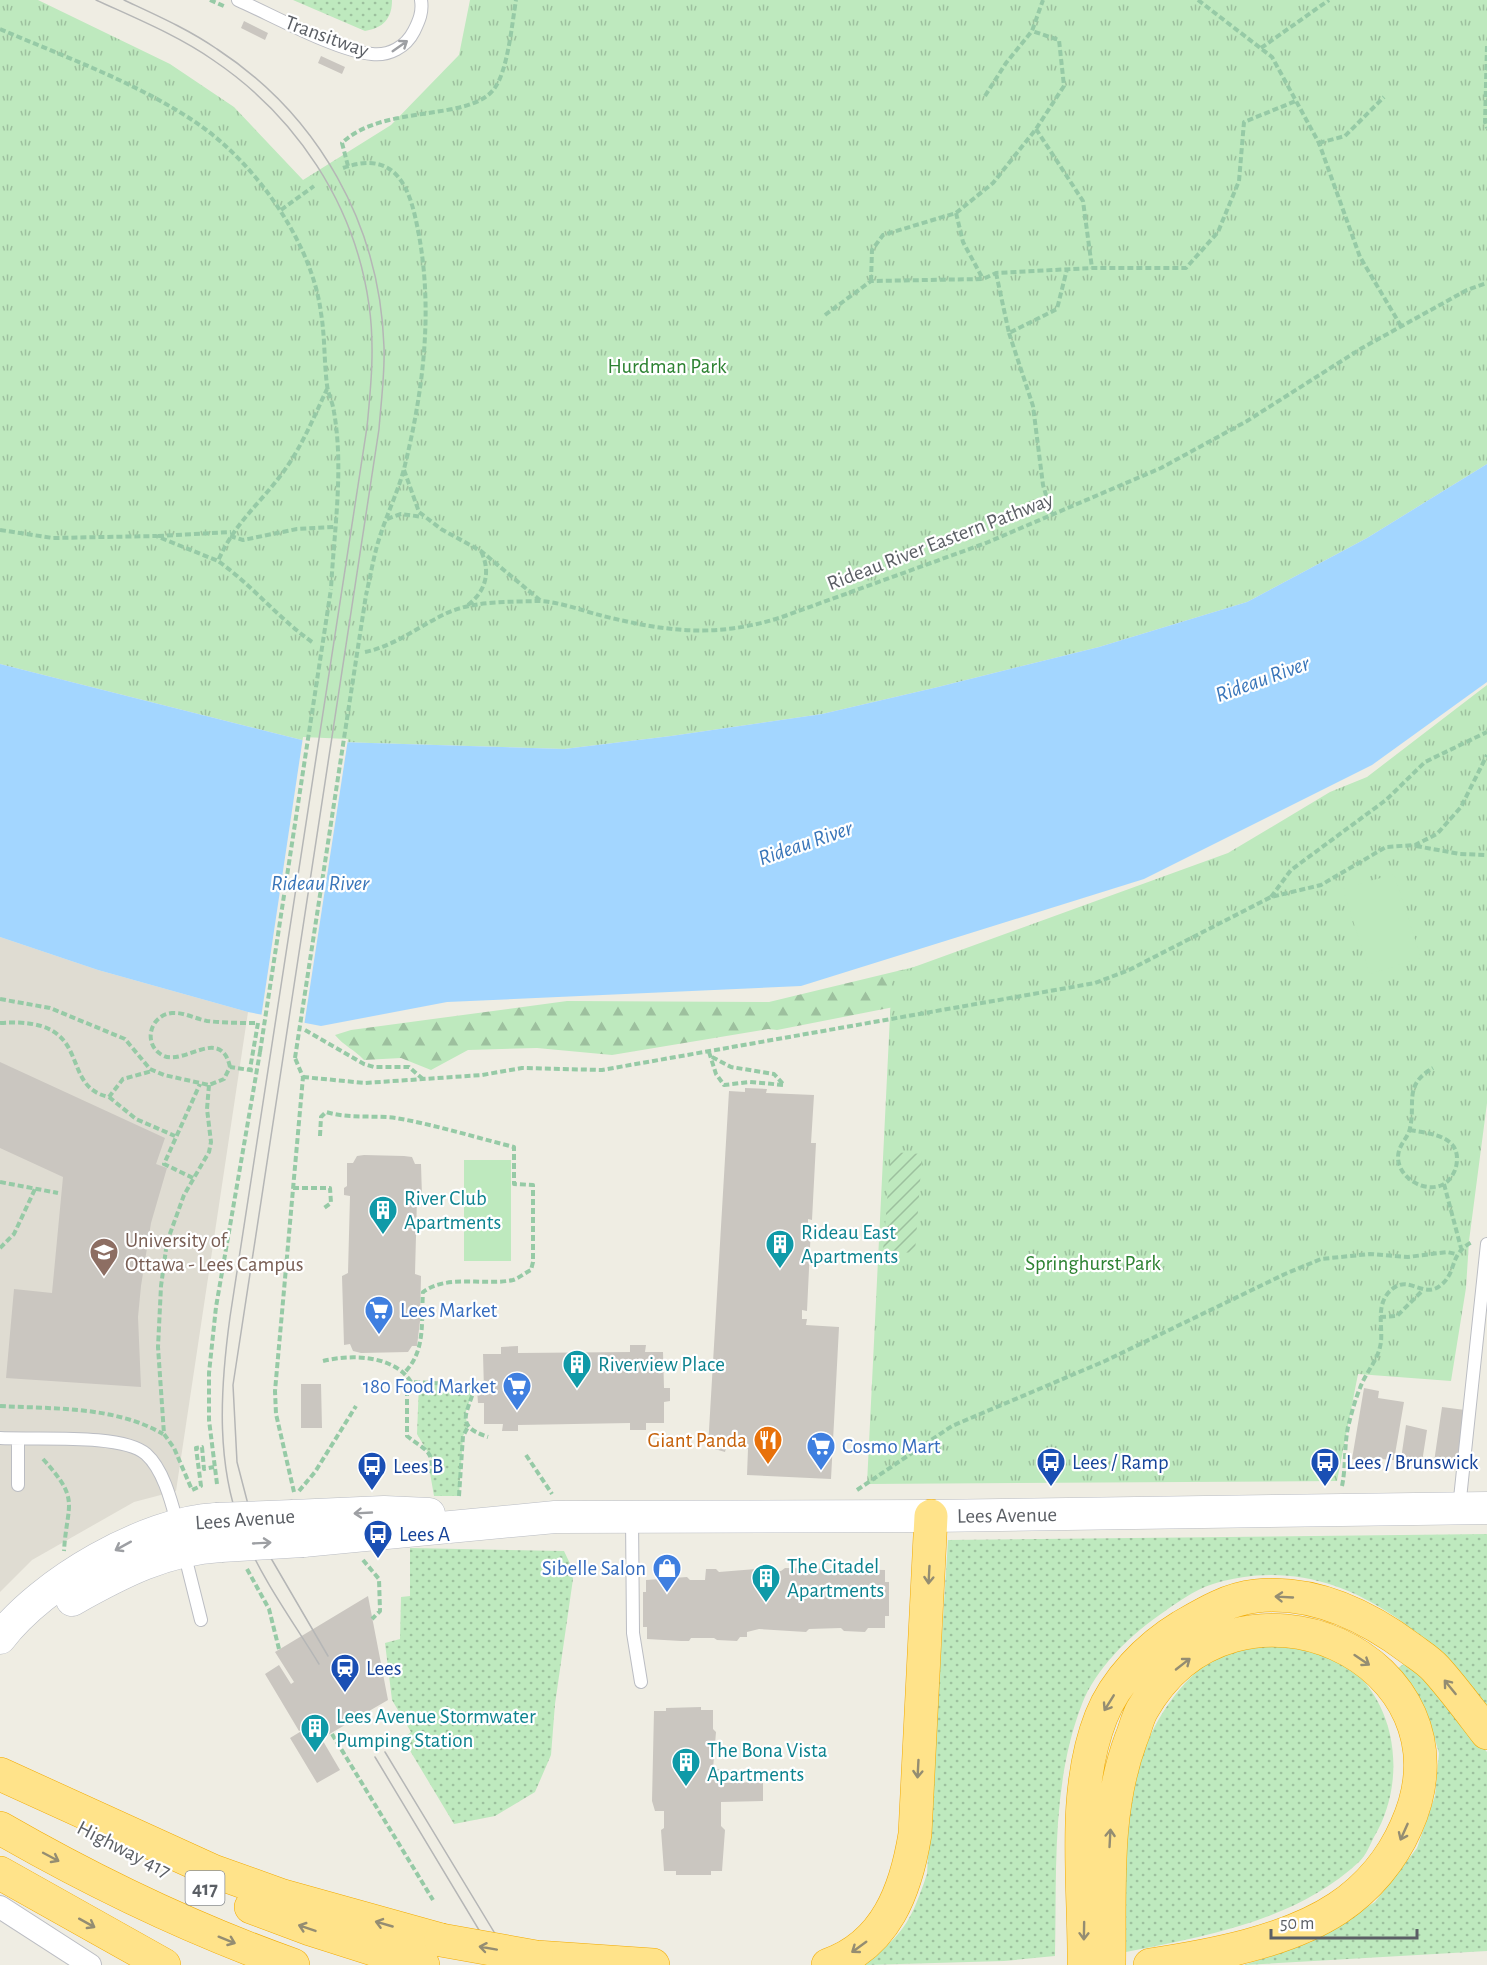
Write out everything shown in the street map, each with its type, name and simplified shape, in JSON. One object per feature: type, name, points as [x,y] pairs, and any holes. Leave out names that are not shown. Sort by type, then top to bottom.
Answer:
[{"type":"highway","points":[[828,1965],[859,1947],[881,1928],[891,1915],[908,1873],[915,1825],[931,1516]]},
{"type":"highway","points":[[1109,1965],[1082,1821],[1085,1780],[1091,1747],[1101,1715],[1127,1673],[1168,1635],[1215,1607],[1256,1596],[1300,1598],[1341,1608],[1380,1626],[1434,1667],[1487,1733]]},
{"type":"highway","points":[[1084,1965],[1113,1803],[1127,1750],[1142,1711],[1168,1677],[1202,1650],[1239,1633],[1277,1629],[1308,1632],[1338,1643],[1377,1670],[1401,1698],[1416,1729],[1420,1766],[1415,1808],[1398,1846],[1370,1882],[1337,1909],[1296,1928],[1245,1947],[1150,1965]]},
{"type":"highway","points":[[0,1774],[223,1874],[432,1952],[653,1965]]},
{"type":"highway","name":"Highway 417","points":[[0,1780],[37,1804],[105,1841],[202,1887],[310,1929],[432,1952]]},
{"type":"highway","name":"Highway 417","points":[[0,1828],[148,1905],[222,1939],[293,1965]]},
{"type":"highway","points":[[0,1873],[164,1965]]},
{"type":"highway","points":[[536,1957],[584,1965]]},
{"type":"main road","name":"Lees Avenue","points":[[297,1518],[354,1537],[526,1520],[852,1506],[931,1516],[1473,1509]]},
{"type":"main road","name":"Lees Avenue","points":[[0,1638],[13,1621],[33,1604],[77,1573],[145,1534],[181,1538],[297,1518],[384,1512],[526,1520]]},
{"type":"main road","name":"Lees Avenue","points":[[0,1644],[106,1581],[156,1558],[181,1538]]},
{"type":"street","points":[[0,1907],[90,1965]]},
{"type":"lane","name":"Transitway","points":[[238,0],[315,34],[371,54],[386,54],[399,48],[411,37],[422,9],[421,0]]},
{"type":"lane","points":[[1473,1509],[1484,1242]]},
{"type":"lane","points":[[0,1438],[121,1442],[138,1448],[152,1460],[170,1499],[201,1620]]},
{"type":"lane","points":[[18,1439],[18,1485]]},
{"type":"lane","points":[[632,1517],[633,1634],[641,1682]]},
{"type":"path","points":[[348,166],[342,143],[354,131],[385,120],[478,103],[495,88],[503,67],[516,0]]},
{"type":"path","points":[[985,96],[1006,63],[1032,31],[1043,0]]},
{"type":"path","points":[[1197,0],[1272,57],[1319,143],[1342,214],[1360,257],[1401,326]]},
{"type":"path","points":[[1261,48],[1329,0]]},
{"type":"path","points":[[0,29],[156,99],[202,127],[242,162],[281,210],[301,248],[321,311],[327,387],[334,412],[338,467],[331,589],[260,1052],[214,1329],[209,1399],[217,1484]]},
{"type":"path","points":[[871,281],[872,250],[883,236],[956,213],[993,183],[1036,129],[1064,86],[1059,40],[1032,31]]},
{"type":"path","points":[[1487,46],[1487,128]]},
{"type":"path","points":[[1319,143],[1345,136],[1384,97]]},
{"type":"path","points":[[825,315],[871,281],[983,279],[996,273],[1067,269],[1186,268],[1218,232],[1239,181],[1244,122],[1296,101]]},
{"type":"path","points":[[1036,129],[1083,201],[1092,268]]},
{"type":"path","points":[[297,1518],[276,1414],[274,1391],[303,1077],[295,1058],[366,595],[386,520],[404,469],[425,346],[424,267],[416,219],[405,185],[394,172],[379,164],[358,163],[343,168]]},
{"type":"path","points":[[281,210],[314,186]]},
{"type":"path","points":[[956,213],[963,242],[983,279]]},
{"type":"path","points":[[1009,333],[1057,309],[1067,269]]},
{"type":"path","points":[[996,273],[1009,333],[1033,406],[1043,485],[1052,515]]},
{"type":"path","name":"Rideau River Eastern Pathway","points":[[365,652],[382,648],[449,612],[463,608],[541,601],[656,629],[699,631],[751,625],[782,617],[964,551],[1161,468],[1247,420],[1362,348],[1467,290],[1487,283]]},
{"type":"path","points":[[218,561],[231,534],[285,470],[299,448],[327,387]]},
{"type":"path","points":[[404,469],[415,504],[426,518],[481,551],[541,601]]},
{"type":"path","points":[[386,520],[401,514],[426,518]]},
{"type":"path","points":[[0,530],[53,538],[231,534],[243,540],[297,529],[334,526]]},
{"type":"path","points":[[156,536],[218,561],[254,589],[292,628],[312,642]]},
{"type":"path","points":[[463,608],[477,597],[485,582],[487,566],[481,551]]},
{"type":"path","points":[[1271,897],[1291,870],[1386,800],[1425,762],[1487,732]]},
{"type":"path","points":[[1415,845],[1437,834],[1450,822],[1461,807],[1487,755]]},
{"type":"path","points":[[303,1077],[365,1083],[424,1080],[522,1068],[602,1070],[710,1054],[1095,983],[1129,970],[1271,897],[1321,885],[1386,846],[1415,845],[1460,854],[1487,855]]},
{"type":"path","points":[[0,999],[50,1008],[125,1039],[142,1062],[153,1070],[209,1084],[225,1079],[230,1067],[225,1055],[216,1048],[202,1048],[172,1058],[162,1055],[153,1046],[151,1038],[154,1023],[164,1015],[174,1012],[208,1021],[258,1023],[250,1070]]},
{"type":"path","points":[[0,1023],[38,1023],[61,1035],[89,1087],[109,1097],[136,1119],[175,1136]]},
{"type":"path","points":[[305,1030],[364,1064],[409,1067],[424,1080]]},
{"type":"path","points":[[710,1054],[731,1067],[774,1074],[784,1085],[750,1082],[724,1085],[716,1074],[710,1054]]},
{"type":"path","points":[[230,1067],[256,1071]]},
{"type":"path","points":[[1410,1130],[1438,1134],[1453,1143],[1457,1156],[1456,1168],[1444,1184],[1432,1188],[1422,1187],[1406,1176],[1398,1159],[1401,1142],[1410,1130],[1410,1098],[1422,1074],[1433,1068]]},
{"type":"path","points":[[109,1097],[123,1079],[153,1070]]},
{"type":"path","points":[[193,1178],[164,1164],[201,1083]]},
{"type":"path","points":[[164,1434],[158,1347],[165,1255],[184,1195],[205,1160],[211,1142],[207,1108],[209,1084]]},
{"type":"path","points":[[320,1136],[321,1117],[326,1112],[340,1116],[392,1118],[425,1124],[514,1147],[514,1184],[533,1185],[533,1262],[531,1270],[514,1280],[453,1283],[429,1288],[423,1292],[420,1351],[416,1360],[405,1372]]},
{"type":"path","points":[[0,1182],[58,1193]]},
{"type":"path","points":[[1444,1184],[1461,1248]]},
{"type":"path","points":[[292,1188],[330,1188],[331,1203],[324,1208]]},
{"type":"path","points":[[0,1248],[14,1234],[35,1189]]},
{"type":"path","points":[[1340,1510],[1347,1464],[1348,1428],[1360,1388],[1381,1346],[1380,1317],[1384,1301],[1394,1288],[1408,1284],[1433,1291],[1444,1283],[1456,1254],[1461,1248],[1484,1242]]},
{"type":"path","points":[[852,1506],[858,1490],[904,1456],[952,1426],[1105,1361],[1285,1274],[1321,1259],[1370,1254],[1408,1257],[1447,1252],[1456,1254]]},
{"type":"path","points":[[1380,1317],[1397,1316],[1423,1290]]},
{"type":"path","points":[[323,1361],[339,1357],[393,1364],[405,1372],[411,1382]]},
{"type":"path","points":[[411,1382],[475,1385],[465,1414],[468,1427],[471,1431],[488,1437]]},
{"type":"path","points":[[411,1382],[407,1390],[407,1436],[430,1453],[433,1461],[430,1473]]},
{"type":"path","points":[[0,1406],[112,1415],[138,1421],[164,1434],[174,1448],[192,1490],[201,1486],[196,1448],[202,1447],[204,1468],[214,1467]]},
{"type":"path","points":[[297,1518],[315,1472],[356,1406]]},
{"type":"path","points":[[459,1496],[463,1436],[468,1427]]},
{"type":"path","points":[[526,1455],[555,1498]]},
{"type":"path","points":[[43,1459],[68,1492],[71,1505],[64,1552],[77,1573]]},
{"type":"path","points":[[354,1537],[362,1558],[379,1579],[380,1611],[372,1619]]},
{"type":"path","points":[[246,1566],[269,1609],[279,1649]]},
{"type":"path","points":[[332,1734],[433,1900]]},
{"type":"shaded area","name":"University of Ottawa - Lees Campus","points":[[0,937],[98,970],[248,1012],[176,1491],[134,1502],[32,1560],[0,1592]]},
{"type":"green space","name":"Hurdman Park","points":[[0,0],[38,0],[170,64],[234,107],[303,180],[391,125],[459,55],[470,0],[1487,0],[1487,464],[1367,538],[1247,602],[1099,647],[822,714],[671,736],[564,749],[306,741],[0,664]]},
{"type":"green space","points":[[293,0],[392,0],[392,7],[385,22],[377,28],[365,31]]},
{"type":"green space","name":"Springhurst Park","points":[[1487,685],[1487,1103],[1469,1241],[1466,1288],[1451,1381],[1358,1374],[1337,1481],[867,1484],[892,975],[1228,853],[1330,792],[1367,777]]},
{"type":"green space","points":[[1394,874],[1421,958],[1370,974],[1343,889]]},
{"type":"green space","points":[[997,947],[1016,983],[777,1030],[768,1029],[612,1055],[537,1048],[468,1050],[431,1070],[401,1058],[364,1060],[335,1035],[351,1030],[567,1001],[769,1002]]},
{"type":"green space","points":[[891,1152],[922,1154],[915,1253],[883,1251]]},
{"type":"green space","points":[[464,1160],[511,1160],[511,1261],[464,1261]]},
{"type":"green space","points":[[419,1383],[475,1385],[465,1414],[468,1427],[463,1436],[459,1496],[434,1496],[430,1473],[433,1461],[417,1434]]},
{"type":"green space","points":[[1487,1534],[1487,1708],[1433,1647],[1402,1622],[1368,1601],[1332,1585],[1294,1577],[1255,1576],[1213,1584],[1164,1611],[1125,1644],[1104,1666],[1082,1704],[1072,1734],[1060,1797],[1056,1860],[1055,1956],[1004,1961],[865,1965],[905,1926],[916,1905],[927,1874],[948,1540]]},
{"type":"green space","points":[[410,1548],[564,1551],[574,1572],[555,1704],[551,1755],[535,1792],[495,1816],[454,1824],[403,1739],[411,1732],[392,1700],[385,1643],[400,1639],[401,1597],[410,1596]]},
{"type":"green space","points":[[1246,1644],[1294,1645],[1318,1649],[1339,1659],[1359,1676],[1374,1695],[1385,1717],[1391,1741],[1393,1766],[1391,1791],[1385,1815],[1360,1861],[1334,1882],[1307,1899],[1247,1924],[1216,1933],[1121,1953],[1126,1835],[1131,1797],[1141,1760],[1155,1726],[1176,1694],[1209,1661]]},
{"type":"green space","points":[[1408,1661],[1487,1752],[1487,1951],[1244,1965],[1311,1942],[1375,1902],[1417,1848],[1435,1796],[1439,1753],[1427,1713],[1398,1668]]},
{"type":"water","name":"Rideau River","points":[[1487,464],[1487,682],[1372,765],[1144,879],[801,986],[447,1002],[321,1026],[248,1012],[98,970],[0,937],[0,664],[306,741],[564,749],[671,736],[822,714],[1099,647],[1247,602],[1367,538]]},
{"type":"pier","points":[[303,737],[348,739],[304,1026],[261,1018]]},
{"type":"building","points":[[244,21],[268,33],[265,40],[241,28]]},
{"type":"building","points":[[321,56],[345,67],[342,74],[318,63]]},
{"type":"building","points":[[0,1062],[165,1138],[156,1164],[167,1168],[151,1223],[138,1317],[141,1387],[6,1378],[14,1289],[52,1293],[63,1177],[0,1148]]},
{"type":"building","points":[[745,1088],[767,1089],[766,1093],[814,1095],[811,1143],[816,1143],[812,1220],[808,1219],[808,1227],[811,1227],[807,1311],[802,1310],[802,1319],[807,1319],[806,1325],[839,1327],[831,1479],[747,1475],[748,1449],[726,1448],[725,1452],[708,1447],[729,1091],[745,1092]]},
{"type":"building","name":"River Club Apartments","points":[[357,1156],[412,1157],[415,1164],[421,1164],[422,1197],[417,1197],[415,1274],[421,1276],[420,1321],[417,1346],[412,1346],[408,1352],[361,1353],[353,1351],[350,1344],[344,1345],[342,1276],[348,1273],[350,1196],[344,1195],[344,1188],[347,1186],[347,1163],[353,1163]]},
{"type":"building","name":"Riverview Place","points":[[630,1345],[646,1345],[645,1352],[663,1352],[664,1388],[670,1388],[670,1401],[664,1402],[664,1423],[646,1423],[646,1430],[630,1430],[630,1423],[518,1425],[518,1431],[502,1431],[503,1424],[484,1424],[484,1403],[478,1403],[477,1390],[484,1390],[483,1354],[501,1354],[501,1347],[518,1346],[518,1353],[630,1352]]},
{"type":"building","points":[[301,1384],[321,1384],[322,1428],[301,1428]]},
{"type":"building","points":[[1364,1388],[1379,1391],[1378,1398],[1404,1402],[1394,1460],[1370,1458],[1369,1462],[1352,1459]]},
{"type":"building","points":[[1442,1407],[1465,1410],[1456,1470],[1445,1468],[1445,1464],[1434,1462]]},
{"type":"building","points":[[1406,1425],[1427,1430],[1422,1462],[1401,1459]]},
{"type":"building","name":"The Citadel Apartments","points":[[785,1568],[885,1570],[885,1582],[889,1582],[889,1616],[885,1616],[885,1628],[868,1628],[865,1632],[844,1631],[841,1628],[809,1629],[806,1632],[759,1629],[747,1632],[747,1637],[740,1637],[737,1641],[714,1638],[691,1638],[689,1641],[647,1639],[647,1627],[643,1627],[643,1592],[646,1592],[646,1580],[687,1577],[690,1580],[705,1580],[706,1569],[716,1569],[719,1572],[756,1569],[759,1572],[781,1571]]},
{"type":"building","points":[[368,1596],[388,1700],[326,1736],[314,1714],[310,1716],[314,1722],[299,1731],[265,1674],[279,1665],[291,1684],[294,1682],[275,1652]]},
{"type":"building","name":"The Bona Vista Apartments","points":[[701,1707],[701,1710],[713,1710],[713,1729],[716,1732],[713,1769],[720,1769],[720,1783],[763,1782],[763,1801],[721,1802],[721,1826],[725,1830],[722,1871],[711,1871],[711,1875],[676,1875],[676,1871],[664,1871],[661,1830],[664,1828],[664,1811],[655,1811],[652,1801],[654,1711],[666,1711],[666,1708]]},
{"type":"building","name":"Lees Avenue Stormwater Pumping Station","points":[[313,1724],[340,1770],[317,1783],[290,1738]]},
{"type":"tram line","points":[[96,0],[156,27],[213,60],[243,82],[295,135],[317,166],[350,232],[362,268],[369,305],[372,351],[367,427],[230,1317],[222,1401],[224,1457],[235,1512],[261,1570],[319,1664]]},
{"type":"tram line","points":[[124,0],[183,29],[217,49],[253,76],[286,107],[314,141],[337,177],[356,217],[371,258],[380,302],[384,357],[379,429],[233,1385],[237,1462],[258,1536],[328,1656]]},
{"type":"tram line","points":[[385,1752],[514,1965]]},
{"type":"tram line","points":[[375,1757],[500,1965]]},
{"type":"place","name":"River Club Apartments","points":[[383,1236]]},
{"type":"place","name":"Rideau East Apartments","points":[[780,1270]]},
{"type":"place","name":"University of Ottawa - Lees Campus","points":[[104,1278]]},
{"type":"place","name":"Lees Market","points":[[379,1336]]},
{"type":"place","name":"Riverview Place","points":[[577,1390]]},
{"type":"place","name":"180 Food Market","points":[[517,1412]]},
{"type":"place","name":"Giant Panda","points":[[768,1466]]},
{"type":"place","name":"Cosmo Mart","points":[[821,1472]]},
{"type":"place","name":"Lees / Ramp","points":[[1051,1488]]},
{"type":"place","name":"Lees / Brunswick","points":[[1325,1488]]},
{"type":"place","name":"Lees B","points":[[372,1492]]},
{"type":"place","name":"Lees A","points":[[378,1560]]},
{"type":"place","name":"Sibelle Salon","points":[[667,1594]]},
{"type":"place","name":"The Citadel Apartments","points":[[766,1604]]},
{"type":"place","name":"Lees","points":[[345,1694]]},
{"type":"place","name":"Lees Avenue Stormwater Pumping Station","points":[[315,1754]]},
{"type":"place","name":"The Bona Vista Apartments","points":[[686,1788]]}]
